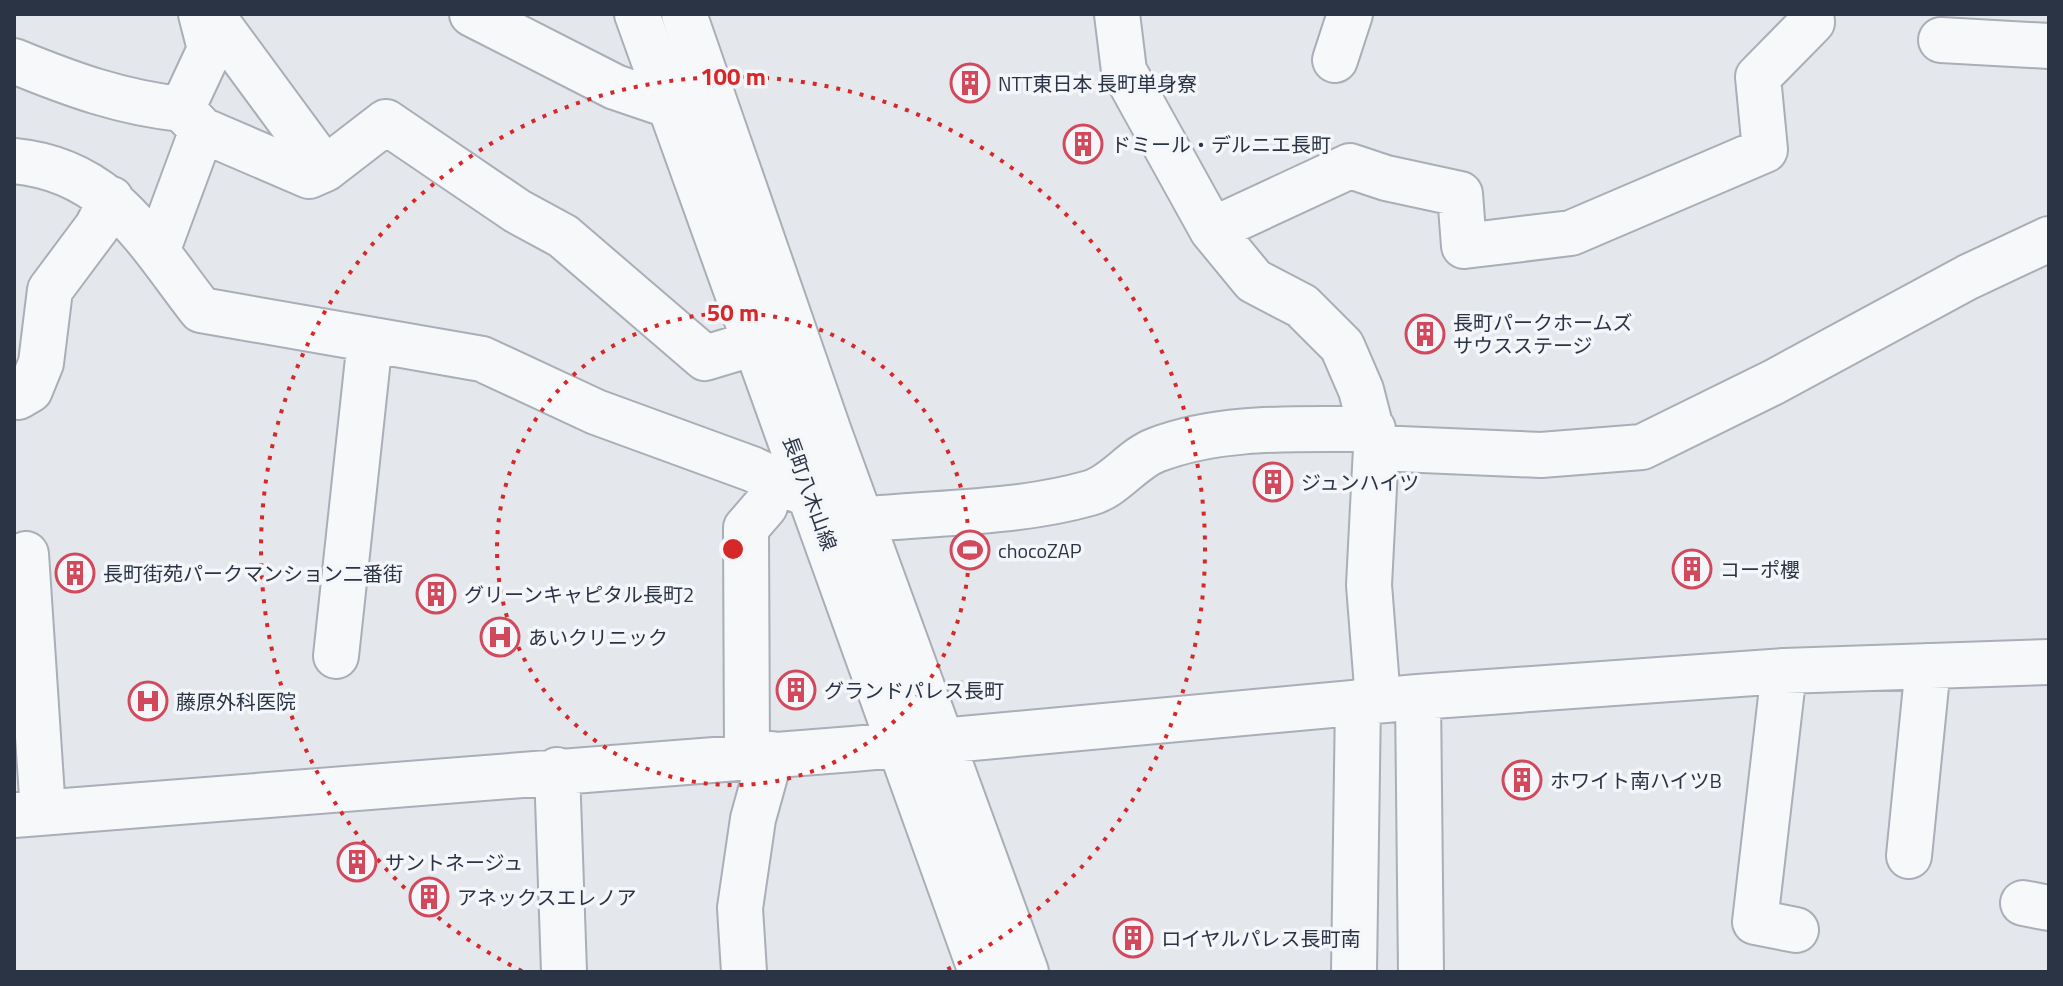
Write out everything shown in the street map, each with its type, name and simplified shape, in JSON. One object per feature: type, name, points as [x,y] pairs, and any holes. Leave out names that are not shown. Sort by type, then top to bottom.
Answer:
[{"type":"street","points":[[158,249],[210,49],[201,14]]},
{"type":"street","points":[[211,14],[325,169]]},
{"type":"street","points":[[472,14],[615,87],[668,105]]},
{"type":"street","name":"長町八木山線","points":[[637,14],[813,497],[920,742],[981,972]]},
{"type":"street","points":[[684,14],[861,520],[920,742],[1026,972]]},
{"type":"street","points":[[1117,14],[1124,71],[1212,230],[1254,281],[1302,306],[1342,346],[1375,439],[1369,585],[1421,972]]},
{"type":"street","points":[[1335,60],[1350,14]]},
{"type":"street","points":[[1212,230],[1350,166],[1386,178],[1460,194],[1464,246],[1571,233],[1765,150],[1758,77],[1812,22],[1811,14]]},
{"type":"street","points":[[1941,40],[2049,46]]},
{"type":"street","points":[[14,61],[123,101],[192,120],[309,176],[325,169],[386,122],[517,211],[563,236],[705,358],[755,343]]},
{"type":"street","points":[[14,161],[45,164],[111,199],[158,249],[201,310],[482,359],[596,412],[752,469],[813,497]]},
{"type":"street","points":[[18,397],[30,390],[41,363],[50,290],[97,227],[111,199]]},
{"type":"street","points":[[861,520],[1039,505],[1094,492],[1154,450],[1212,436],[1265,430],[1541,455],[1642,447],[1774,382],[1968,277],[2049,239]]},
{"type":"street","points":[[336,656],[370,340]]},
{"type":"street","points":[[744,972],[740,908],[759,755],[746,528],[765,506]]},
{"type":"street","points":[[26,554],[28,814],[920,742],[1385,700],[1784,671],[2049,662]]},
{"type":"street","points":[[1909,856],[1928,666]]},
{"type":"street","points":[[1784,671],[1755,922],[1796,930]]},
{"type":"street","points":[[1354,972],[1385,700]]},
{"type":"street","points":[[557,770],[564,972]]},
{"type":"place","name":"NTT東日本 長町単身寮","points":[[970,83]]},
{"type":"place","name":"ドミール・デルニエ長町","points":[[1083,144]]},
{"type":"place","name":"長町パークホームズ サウスステージ","points":[[1425,334]]},
{"type":"place","name":"ジュンハイツ","points":[[1273,482]]},
{"type":"place","name":"chocoZAP","points":[[970,550]]},
{"type":"place","name":"コーポ櫻","points":[[1692,569]]},
{"type":"place","name":"長町街苑パークマンション二番街","points":[[75,573]]},
{"type":"place","name":"グリーンキャピタル長町2","points":[[436,594]]},
{"type":"place","name":"あいクリニック","points":[[500,637]]},
{"type":"place","name":"グランドパレス長町","points":[[796,690]]},
{"type":"place","name":"藤原外科医院","points":[[148,701]]},
{"type":"place","name":"ホワイト南ハイツB","points":[[1522,780]]},
{"type":"place","name":"サントネージュ","points":[[357,862]]},
{"type":"place","name":"アネックスエレノア","points":[[429,897]]},
{"type":"place","name":"ロイヤルパレス長町南","points":[[1133,938]]}]
